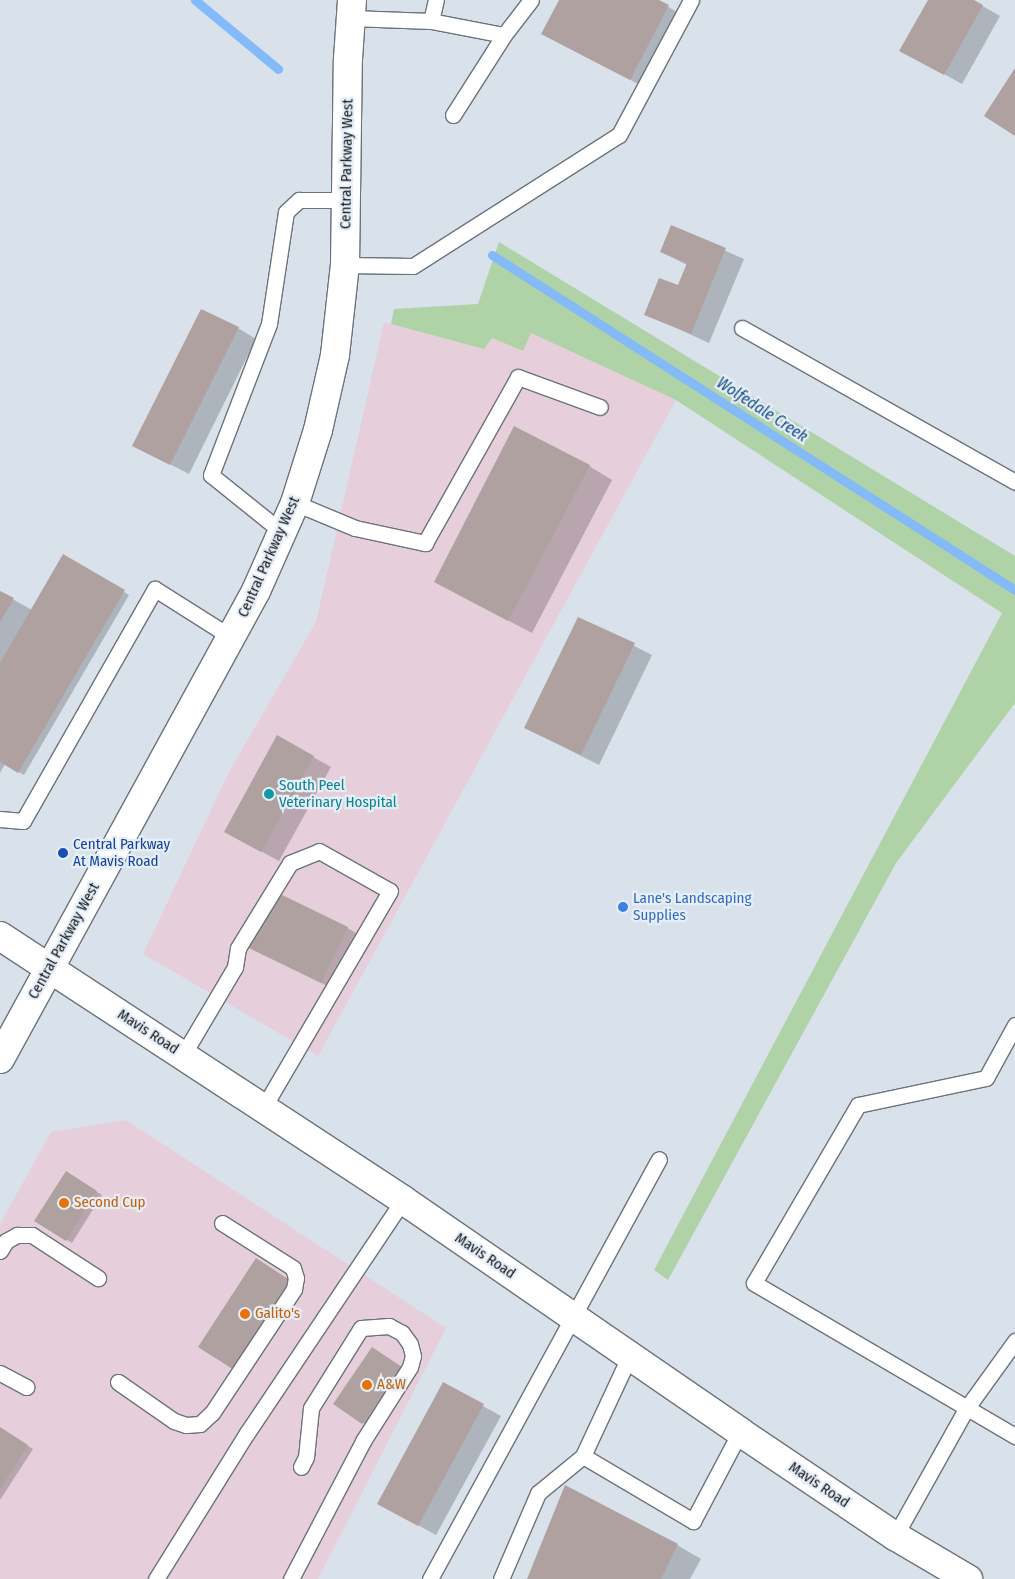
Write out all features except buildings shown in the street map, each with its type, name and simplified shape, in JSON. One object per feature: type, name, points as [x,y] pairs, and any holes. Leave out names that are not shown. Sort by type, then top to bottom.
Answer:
[{"type":"main road","name":"Central Parkway West","points":[[0,1059],[256,591],[295,502],[318,430],[335,355],[345,265],[352,9]]},
{"type":"main road","name":"Mavis Road","points":[[0,936],[403,1200],[573,1315],[740,1432],[896,1536],[968,1579]]},
{"type":"lane","points":[[431,21],[436,0]]},
{"type":"lane","points":[[453,115],[504,35],[531,0]]},
{"type":"lane","points":[[345,265],[413,266],[619,135],[691,0]]},
{"type":"lane","points":[[352,9],[504,35]]},
{"type":"lane","points":[[282,532],[211,475],[269,324],[286,212],[299,200],[346,200]]},
{"type":"lane","points":[[742,328],[1015,482]]},
{"type":"lane","points":[[295,502],[355,528],[425,543],[518,377],[600,407]]},
{"type":"lane","points":[[0,819],[23,821],[155,589],[231,637]]},
{"type":"lane","points":[[183,1055],[235,967],[238,948],[290,863],[319,851],[390,891],[263,1108]]},
{"type":"lane","points":[[1015,1025],[986,1078],[858,1105],[754,1283],[1015,1436]]},
{"type":"lane","points":[[430,1579],[659,1159]]},
{"type":"lane","points":[[156,1579],[247,1433],[403,1200]]},
{"type":"lane","points":[[118,1382],[174,1421],[186,1425],[200,1424],[212,1413],[294,1290],[296,1278],[293,1268],[222,1223]]},
{"type":"lane","points":[[0,1251],[12,1238],[32,1236],[98,1278]]},
{"type":"lane","points":[[291,1579],[363,1441],[410,1367],[413,1356],[410,1344],[402,1333],[389,1326],[361,1328],[311,1408],[306,1457],[301,1467]]},
{"type":"lane","points":[[896,1536],[966,1409],[1015,1341]]},
{"type":"lane","points":[[501,1579],[538,1494],[583,1456],[630,1355]]},
{"type":"lane","points":[[0,1373],[26,1387]]},
{"type":"lane","points":[[583,1456],[694,1521],[740,1432]]},
{"type":"shaded area","points":[[384,322],[484,349],[492,338],[531,332],[676,400],[318,1056],[143,954],[229,772],[316,622]]},
{"type":"shaded area","points":[[126,1120],[446,1328],[318,1579],[0,1579],[0,1224],[51,1132]]},
{"type":"green space","points":[[499,242],[1015,556],[1015,703],[896,863],[668,1280],[654,1270],[1002,613],[676,400],[531,333],[523,351],[492,338],[484,349],[391,324],[394,309],[478,304]]},
{"type":"waterway","name":"Wolfedale Creek","points":[[195,0],[278,69]]},
{"type":"waterway","name":"Wolfedale Creek","points":[[492,255],[1015,590]]},
{"type":"place","name":"South Peel Veterinary Hospital","points":[[269,794]]},
{"type":"place","name":"Central Parkway At Mavis Road","points":[[63,853]]},
{"type":"place","name":"Lane's Landscaping Supplies","points":[[623,907]]},
{"type":"place","name":"Second Cup","points":[[64,1203]]},
{"type":"place","name":"Galito's","points":[[245,1314]]},
{"type":"place","name":"A&W","points":[[367,1385]]}]
